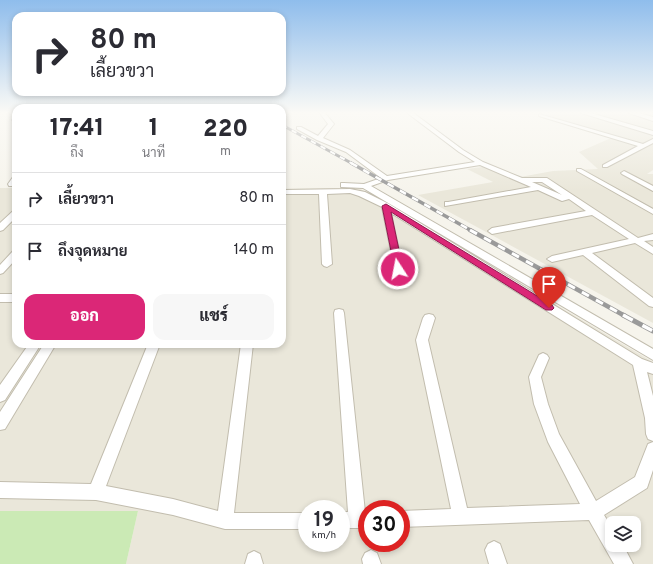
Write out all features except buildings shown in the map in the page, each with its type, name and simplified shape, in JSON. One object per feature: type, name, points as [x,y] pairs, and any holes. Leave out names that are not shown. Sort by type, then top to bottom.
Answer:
[{"type":"street","points":[[445,138],[481,163],[591,210]]},
{"type":"street","points":[[617,138],[643,146]]},
{"type":"street","points":[[319,139],[348,151],[386,178]]},
{"type":"street","points":[[606,166],[653,141]]},
{"type":"street","points":[[286,186],[365,186],[386,178],[481,163]]},
{"type":"street","points":[[579,170],[653,212]]},
{"type":"street","points":[[624,173],[653,189]]},
{"type":"street","points":[[522,180],[544,180],[653,251]]},
{"type":"street","points":[[644,184],[653,185]]},
{"type":"street","points":[[365,186],[653,355]]},
{"type":"street","points":[[448,204],[537,188]]},
{"type":"street","points":[[323,191],[327,264]]},
{"type":"street","points":[[286,192],[354,192],[386,206],[638,362],[653,369]]},
{"type":"street","points":[[386,206],[398,269]]},
{"type":"street","points":[[492,231],[591,210]]},
{"type":"street","points":[[0,228],[12,217]]},
{"type":"street","points":[[552,259],[586,253],[653,237]]},
{"type":"street","points":[[586,253],[653,302]]},
{"type":"street","points":[[0,270],[12,257]]},
{"type":"street","points":[[0,298],[12,298]]},
{"type":"street","points":[[339,313],[355,520]]},
{"type":"street","points":[[429,318],[422,340],[461,516]]},
{"type":"street","points":[[0,396],[32,348]]},
{"type":"street","points":[[0,424],[48,348]]},
{"type":"street","points":[[96,492],[152,348]]},
{"type":"street","points":[[225,521],[247,348]]},
{"type":"street","points":[[543,358],[535,378],[541,404],[553,438],[605,532]]},
{"type":"street","points":[[638,362],[652,418],[653,434]]},
{"type":"street","points":[[410,519],[593,512],[641,482],[653,450]]},
{"type":"street","points":[[0,490],[96,492],[173,507],[225,521],[298,521]]},
{"type":"street","points":[[617,552],[624,564]]},
{"type":"shaded area","points":[[610,138],[653,138],[653,170],[647,174],[653,174],[653,323],[418,195],[493,182],[467,169],[482,167],[485,162],[520,177],[553,171],[598,169],[579,152]]},
{"type":"shaded area","points":[[0,188],[12,188],[12,348],[286,348],[286,189],[359,188],[653,362],[653,564],[126,564],[138,511],[0,511]]},
{"type":"green space","points":[[0,511],[138,511],[126,564],[0,564]]},
{"type":"railway","points":[[306,138],[353,164]]},
{"type":"railway","points":[[351,163],[472,231]]},
{"type":"railway","points":[[470,230],[625,316]]},
{"type":"railway","points":[[623,315],[653,331]]},
{"type":"route","points":[[398,269],[386,206],[549,308]]}]
